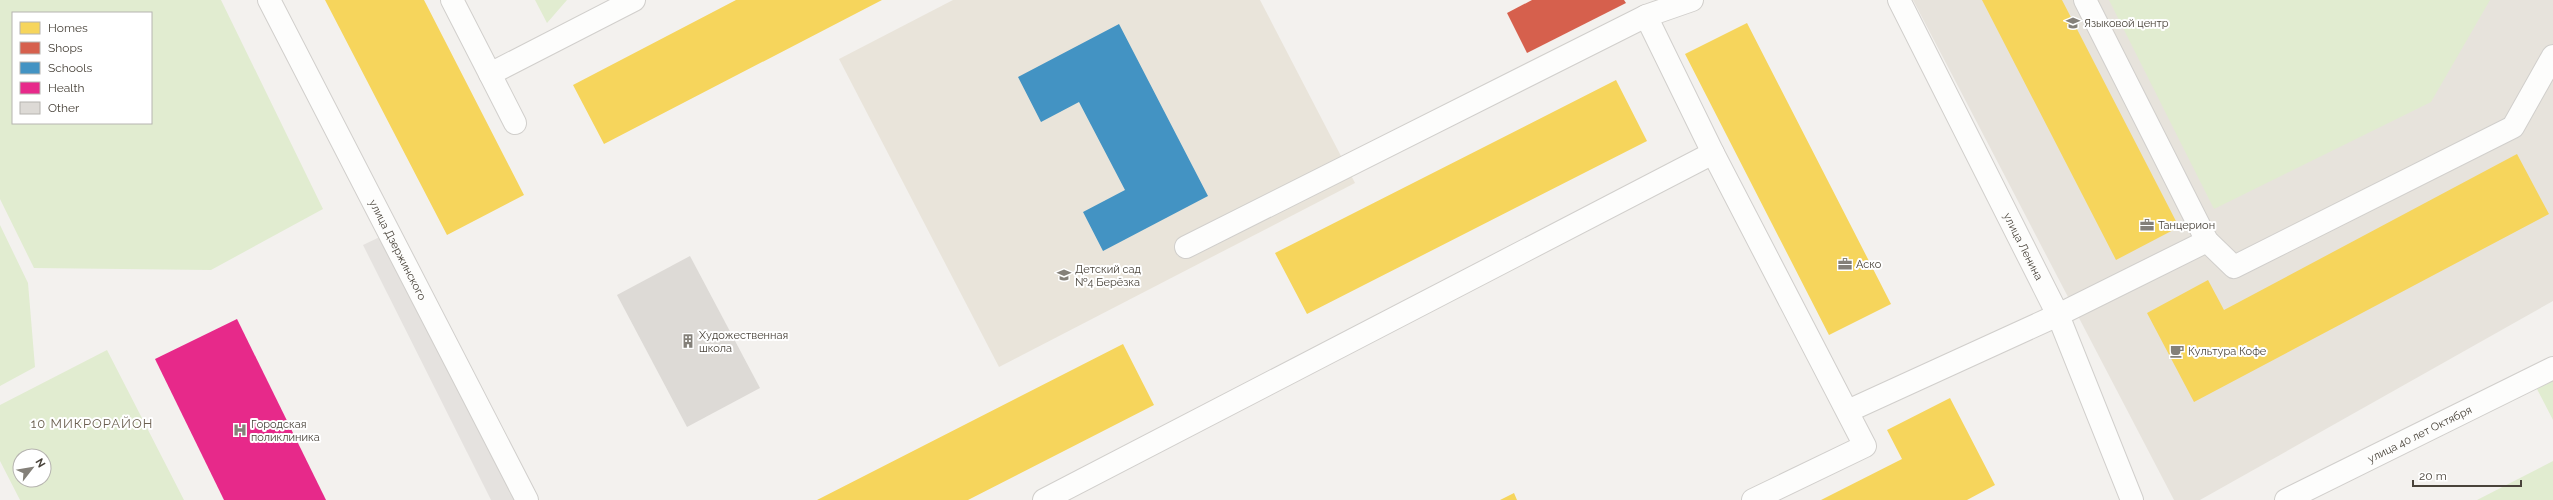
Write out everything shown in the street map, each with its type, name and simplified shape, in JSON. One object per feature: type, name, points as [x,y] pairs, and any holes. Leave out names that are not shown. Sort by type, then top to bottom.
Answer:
[{"type":"street","name":"улица Дзержинского","points":[[270,0],[527,500]]},
{"type":"street","points":[[452,0],[515,123]]},
{"type":"street","points":[[490,74],[634,0]]},
{"type":"street","points":[[1186,247],[1646,16],[1692,0]]},
{"type":"street","name":"улица Ленина","points":[[1899,0],[2058,315],[2132,500]]},
{"type":"street","points":[[2084,0],[2208,241],[2234,267],[2513,127],[2553,56]]},
{"type":"street","points":[[1646,16],[1713,153],[1865,446],[1753,500]]},
{"type":"street","points":[[1044,500],[1713,153]]},
{"type":"street","points":[[1848,411],[2058,315],[2208,241]]},
{"type":"street","name":"улица 40 лет Октября","points":[[2286,500],[2553,368]]},
{"type":"shaded area","name":"Детский сад №4 Берёзка","points":[[953,0],[1260,0],[1355,183],[999,367],[839,59]]},
{"type":"shaded area","points":[[1913,0],[2553,0],[2553,301],[2200,500],[2174,500]]},
{"type":"shaded area","points":[[384,235],[518,500],[491,500],[363,245]]},
{"type":"green space","points":[[0,0],[221,0],[323,209],[211,270],[34,268],[0,199]]},
{"type":"green space","points":[[535,0],[567,0],[547,23]]},
{"type":"green space","points":[[2109,0],[2490,0],[2431,102],[2214,209]]},
{"type":"green space","points":[[0,225],[28,283],[35,367],[0,386]]},
{"type":"green space","points":[[107,350],[184,500],[20,500],[14,488],[52,488],[52,448],[12,448],[12,484],[0,461],[0,405]]},
{"type":"green space","points":[[2553,380],[2553,420],[2537,389]]},
{"type":"green space","points":[[2553,461],[2553,500],[2477,500]]},
{"type":"building: Homes","points":[[325,0],[424,0],[524,195],[447,235]]},
{"type":"building: Homes","points":[[736,0],[882,0],[604,144],[573,85]]},
{"type":"building: Homes","points":[[1982,0],[2062,0],[2179,227],[2116,260]]},
{"type":"building: Homes","points":[[1747,23],[1891,304],[1829,335],[1685,54]]},
{"type":"building: Homes","points":[[1616,80],[1647,141],[1307,314],[1275,253]]},
{"type":"building: Homes","points":[[2517,154],[2549,214],[2194,402],[2147,313],[2208,280],[2224,310]]},
{"type":"building: Homes","points":[[1123,344],[1154,405],[968,500],[817,500]]},
{"type":"building: Homes","points":[[1950,398],[1995,485],[1967,500],[1821,500],[1902,459],[1887,430]]},
{"type":"building: Homes","points":[[1514,493],[1517,500],[1500,500]]},
{"type":"building: Shops","points":[[1532,0],[1624,0],[1626,3],[1527,53],[1507,13]]},
{"type":"building: Schools","points":[[1119,24],[1208,196],[1103,251],[1083,212],[1125,190],[1079,102],[1041,122],[1018,77]]},
{"type":"building: Health","name":"Городская поликлиника","points":[[237,319],[326,500],[224,500],[155,359]]},
{"type":"building: Other","name":"Художественная школа","points":[[690,256],[760,388],[687,427],[617,295]]},
{"type":"place","name":"Языковой центр","points":[[2073,23]]},
{"type":"place","name":"Танцерион","points":[[2147,225]]},
{"type":"place","name":"Аско","points":[[1845,264]]},
{"type":"place","name":"Детский сад №4 Берёзка","points":[[1064,275]]},
{"type":"place","name":"Художественная школа","points":[[688,341]]},
{"type":"place","name":"Культура Кофе","points":[[2177,351]]},
{"type":"place","name":"Городская поликлиника","points":[[240,430]]},
{"type":"district","name":"10 МИКРОРАЙОН","points":[[92,423]]}]
